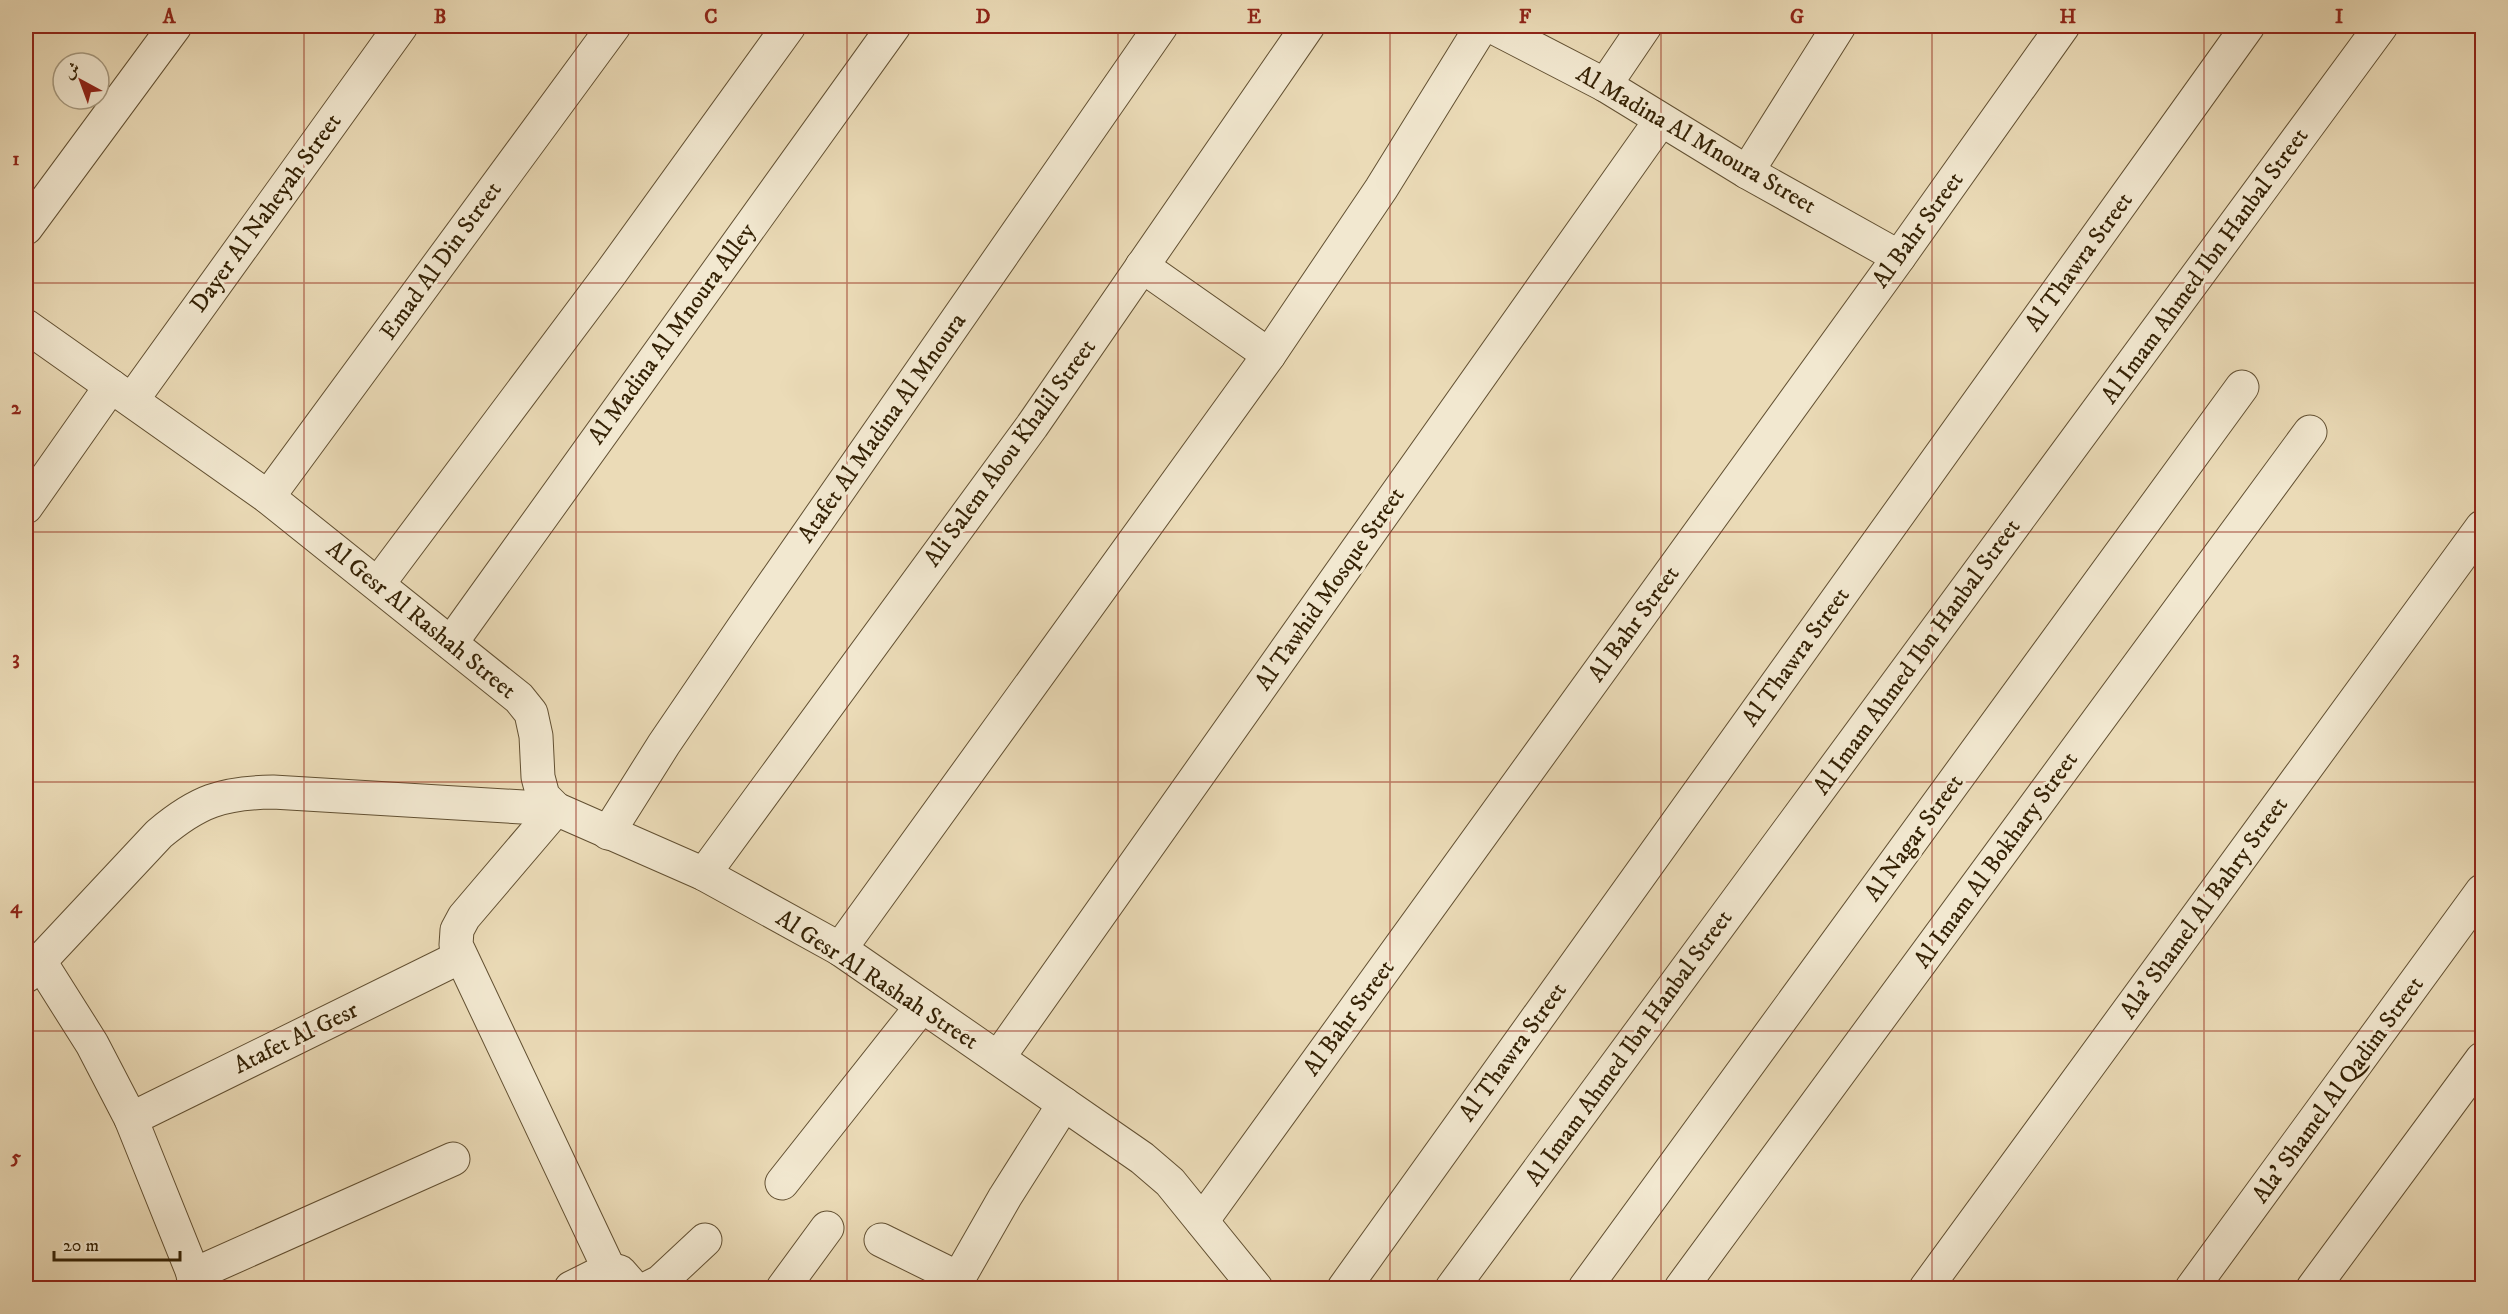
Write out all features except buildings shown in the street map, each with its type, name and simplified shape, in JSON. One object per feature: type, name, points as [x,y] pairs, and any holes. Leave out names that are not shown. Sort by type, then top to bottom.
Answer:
[{"type":"street","points":[[26,228],[175,26]]},
{"type":"street","name":"Dayer Al Naheyah Street","points":[[26,507],[121,393],[401,26]]},
{"type":"street","name":"Emad Al Din Street","points":[[268,497],[614,26]]},
{"type":"street","points":[[378,584],[610,274],[789,26]]},
{"type":"street","name":"Al Madina Al Mnoura Alley","points":[[451,643],[894,26]]},
{"type":"street","name":"Atafet Al Madina Al Mnoura","points":[[608,833],[664,744],[743,628],[1161,26]]},
{"type":"street","name":"Ali Salem Abou Khalil Street","points":[[704,874],[1032,426],[1308,26]]},
{"type":"street","points":[[840,950],[1269,356],[1381,189],[1482,26]]},
{"type":"street","name":"Al Madina Al Mnoura Street","points":[[1491,26],[1605,85],[1747,172],[1899,257]]},
{"type":"street","points":[[1605,85],[1645,26]]},
{"type":"street","points":[[1747,172],[1839,26]]},
{"type":"street","name":"Al Bahr Street","points":[[1202,1221],[1899,257],[2063,26]]},
{"type":"street","name":"Al Thawra Street","points":[[1344,1288],[2248,26]]},
{"type":"street","name":"Al Imam Ahmed Ibn Hanbal Street","points":[[1452,1288],[2381,26]]},
{"type":"street","name":"Al Tawhid Mosque Street","points":[[998,1058],[1661,120]]},
{"type":"street","points":[[1142,266],[1269,356]]},
{"type":"street","name":"Al Gesr Al Rashah Street","points":[[26,326],[268,497],[519,698],[531,713],[536,735],[538,777],[543,796],[556,810],[704,874],[840,950],[1142,1158],[1170,1182],[1256,1288]]},
{"type":"street","name":"Al Nagar Street","points":[[1586,1288],[2242,387]]},
{"type":"street","name":"Al Imam Al Bokhary Street","points":[[1682,1288],[2310,432]]},
{"type":"street","name":"Ala' Shamel Al Bahry Street","points":[[1926,1288],[2482,527]]},
{"type":"street","points":[[453,1159],[196,1282],[131,1119],[92,1044],[32,968],[159,834],[183,814],[211,800],[242,792],[273,792],[556,810]]},
{"type":"street","points":[[556,810],[464,917],[457,930],[456,945],[622,1279],[571,1288]]},
{"type":"street","name":"Ala' Shamel Al Qadim Street","points":[[2192,1288],[2482,891]]},
{"type":"street","name":"Atafet Al Gesr","points":[[131,1119],[460,957]]},
{"type":"street","points":[[782,1183],[922,1006]]},
{"type":"street","points":[[2313,1288],[2482,1059]]},
{"type":"street","points":[[882,1240],[956,1283],[1005,1197],[1064,1104]]},
{"type":"street","points":[[783,1288],[827,1228]]},
{"type":"street","points":[[648,1288],[660,1282],[705,1240]]}]
